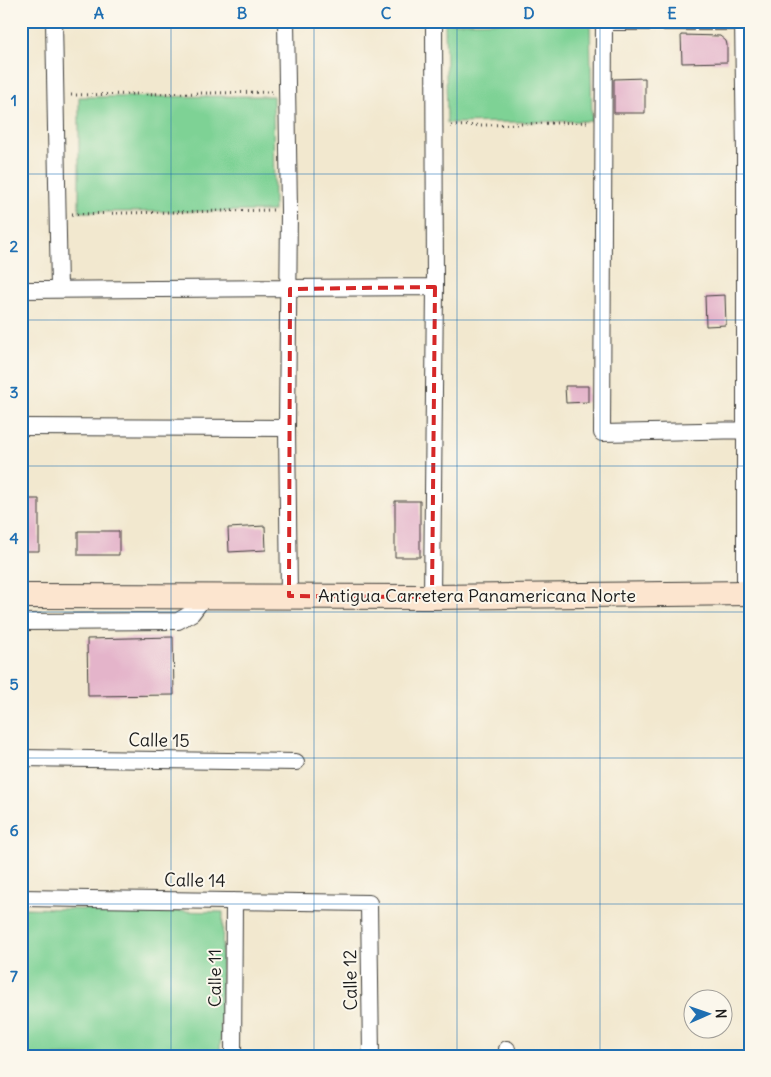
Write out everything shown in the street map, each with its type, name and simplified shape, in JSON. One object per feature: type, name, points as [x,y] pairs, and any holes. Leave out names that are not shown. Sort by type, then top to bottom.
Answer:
[{"type":"main road","name":"Antigua Carretera Panamericana Norte","points":[[21,596],[748,594]]},
{"type":"street","points":[[54,21],[59,289]]},
{"type":"street","points":[[286,21],[290,289],[287,428],[289,596]]},
{"type":"street","points":[[432,596],[435,287],[434,22]]},
{"type":"street","points":[[748,430],[602,433],[603,122],[604,22],[750,22]]},
{"type":"street","points":[[742,22],[748,153],[748,594]]},
{"type":"street","points":[[21,290],[435,287]]},
{"type":"street","points":[[21,427],[287,428]]},
{"type":"street","points":[[21,622],[178,621],[192,612],[204,596]]},
{"type":"street","name":"Calle 15","points":[[21,758],[296,762]]},
{"type":"street","name":"Calle 14","points":[[21,898],[369,903]]},
{"type":"street","name":"Calle 11","points":[[233,1056],[234,901]]},
{"type":"street","name":"Calle 12","points":[[369,903],[371,1056]]},
{"type":"path","points":[[434,22],[604,22]]},
{"type":"path","points":[[55,95],[288,92]]},
{"type":"path","points":[[434,127],[603,122]]},
{"type":"path","points":[[58,214],[289,210]]},
{"type":"highlighted area","points":[[435,287],[432,597],[289,596],[290,289]]},
{"type":"green space","points":[[590,21],[592,121],[447,123],[445,23]]},
{"type":"green space","points":[[273,96],[274,211],[79,212],[79,97]]},
{"type":"green space","points":[[21,908],[223,912],[220,1056],[21,1056]]},
{"type":"building","points":[[681,35],[720,36],[726,41],[727,62],[682,63]]},
{"type":"building","points":[[645,78],[645,113],[614,113],[614,79]]},
{"type":"building","points":[[725,295],[726,325],[706,326],[705,296]]},
{"type":"building","points":[[565,386],[588,386],[588,402],[566,403]]},
{"type":"building","points":[[21,499],[39,499],[39,551],[21,551]]},
{"type":"building","points":[[395,501],[420,501],[420,557],[395,557]]},
{"type":"building","points":[[265,526],[266,550],[229,552],[228,528]]},
{"type":"building","points":[[78,531],[119,531],[119,555],[78,555]]},
{"type":"building","points":[[173,637],[174,695],[88,696],[87,639]]}]
